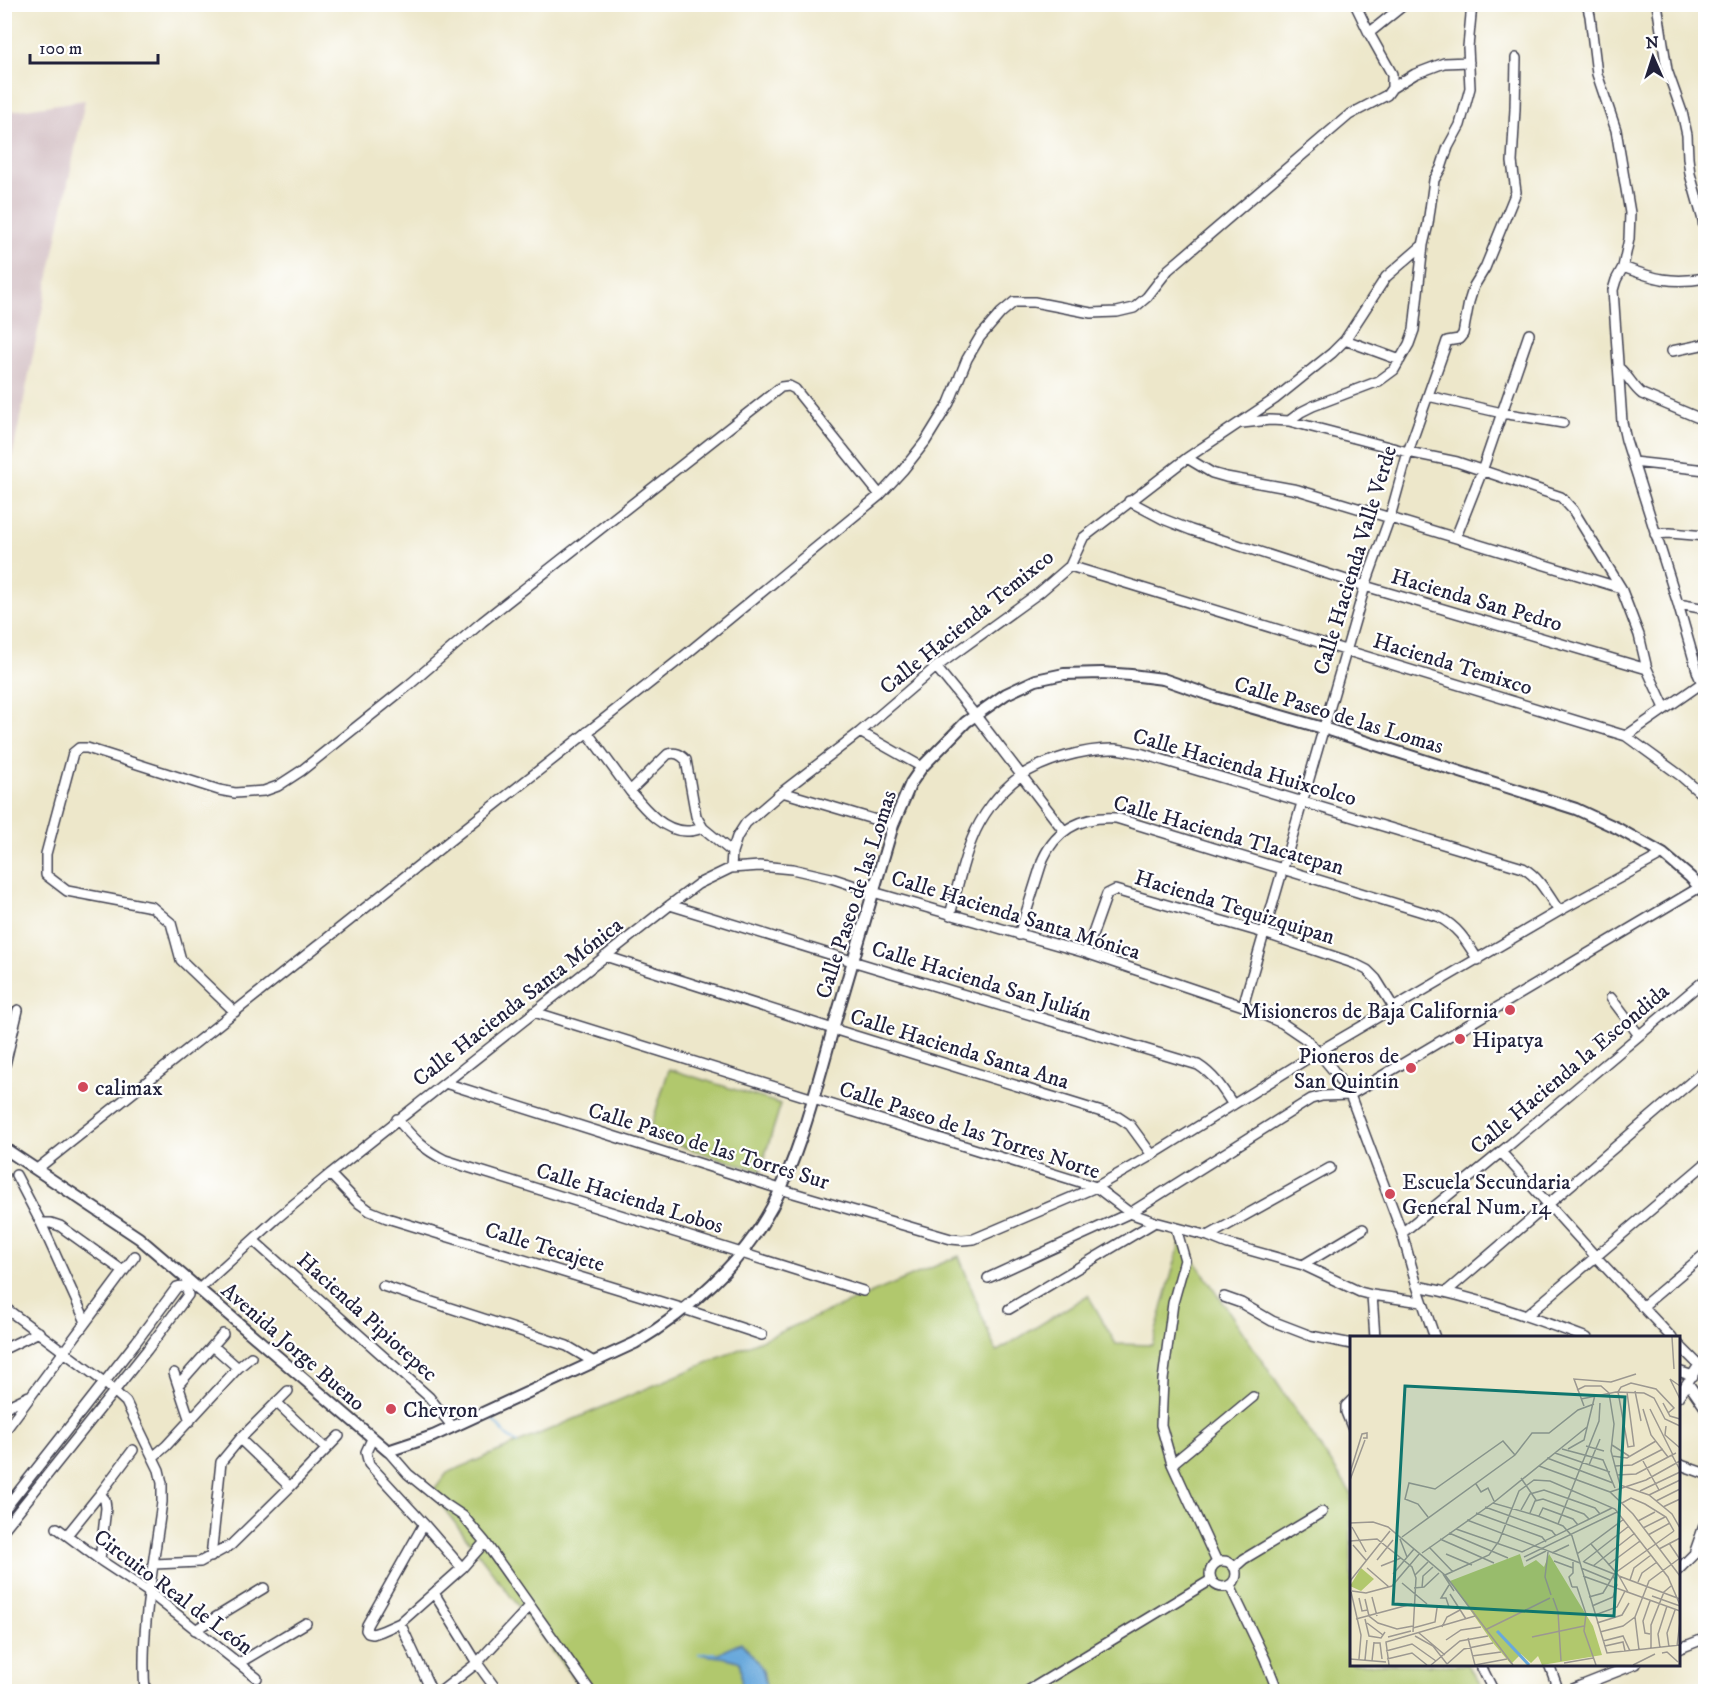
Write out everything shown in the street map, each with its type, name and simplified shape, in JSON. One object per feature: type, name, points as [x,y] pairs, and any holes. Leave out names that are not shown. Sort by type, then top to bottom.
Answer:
[{"type":"main road","name":"Calle Paseo de las Lomas","points":[[388,1451],[433,1436],[635,1343],[659,1329],[684,1309],[720,1276],[741,1252],[770,1209],[780,1188],[813,1099],[893,825],[911,783],[922,767],[966,722],[1006,694],[1036,680],[1064,674],[1102,673],[1163,679],[1215,697],[1323,728],[1576,809],[1617,828],[1663,854],[1703,891]]},
{"type":"main road","name":"Avenida Jorge Bueno","points":[[4,1148],[139,1238],[388,1451]]},
{"type":"street","points":[[1355,4],[1392,74],[1392,88]]},
{"type":"street","points":[[1289,421],[1313,406],[1378,381],[1394,370],[1409,344],[1413,330],[1423,244],[1434,180],[1460,125],[1470,88],[1468,47],[1472,4]]},
{"type":"street","points":[[1587,4],[1597,74],[1616,130],[1630,213],[1629,239],[1623,267],[1613,290],[1622,422],[1698,674],[1704,684],[1626,736]]},
{"type":"street","points":[[1657,4],[1667,70],[1682,112],[1687,135],[1690,174],[1703,220],[1706,244]]},
{"type":"street","points":[[1369,33],[1401,6]]},
{"type":"street","name":"Calle Hacienda Valle Verde","points":[[1243,1006],[1365,586],[1390,517],[1408,452],[1447,341],[1459,339],[1463,334],[1474,286],[1485,268],[1516,192],[1512,162],[1516,58]]},
{"type":"street","points":[[37,1169],[684,656],[880,495],[925,442],[949,403],[967,359],[980,337],[1014,302],[1034,302],[1091,313],[1117,312],[1134,308],[1147,297],[1177,262],[1349,115],[1386,95],[1392,88],[1415,74],[1444,63],[1469,62]]},
{"type":"street","name":"Calle Hacienda Temixco","points":[[731,868],[736,837],[746,823],[860,732],[936,667],[1029,601],[1070,566],[1083,538],[1187,458],[1275,399],[1345,340],[1386,278],[1423,244]]},
{"type":"street","points":[[1623,267],[1652,278],[1671,281],[1706,278]]},
{"type":"street","points":[[1456,537],[1482,471],[1529,334]]},
{"type":"street","points":[[1345,340],[1400,360]]},
{"type":"street","points":[[1672,351],[1706,344]]},
{"type":"street","points":[[1618,367],[1628,376],[1636,390],[1642,394],[1706,421]]},
{"type":"street","points":[[235,1012],[181,960],[171,923],[152,907],[67,891],[46,875],[46,854],[73,753],[79,748],[87,748],[227,791],[251,793],[278,786],[301,771],[409,685],[482,622],[781,387],[789,386],[795,389],[880,495]]},
{"type":"street","points":[[1428,396],[1502,413],[1563,423]]},
{"type":"street","points":[[1238,423],[1289,421],[1408,452],[1449,460],[1561,497],[1573,510],[1621,588],[1639,635],[1647,669],[1665,708]]},
{"type":"street","points":[[1187,458],[1212,473],[1298,490],[1621,588]]},
{"type":"street","points":[[1634,462],[1706,470]]},
{"type":"street","name":"Hacienda San Pedro","points":[[1130,501],[1162,519],[1191,530],[1365,586],[1647,669]]},
{"type":"street","points":[[1655,534],[1706,536]]},
{"type":"street","name":"Hacienda Temixco","points":[[1070,566],[1626,736],[1681,776],[1706,798]]},
{"type":"street","points":[[1678,604],[1706,609]]},
{"type":"street","points":[[936,667],[1064,831]]},
{"type":"street","points":[[587,732],[644,808],[669,828],[689,831],[704,828]]},
{"type":"street","points":[[860,732],[922,767]]},
{"type":"street","name":"Calle Hacienda Huixcolco","points":[[950,915],[971,841],[980,823],[1009,786],[1021,776],[1048,762],[1094,750],[1116,749],[1143,754],[1523,868],[1533,874],[1559,911]]},
{"type":"street","points":[[630,791],[668,754],[675,752],[681,754],[686,760],[696,816],[704,828],[732,852]]},
{"type":"street","points":[[782,792],[893,825]]},
{"type":"street","name":"Calle Hacienda Tlacatepan","points":[[1019,935],[1048,849],[1064,831],[1083,821],[1099,817],[1116,818],[1439,917],[1453,925],[1478,960]]},
{"type":"street","points":[[1096,1187],[1318,1052],[1559,911],[1663,854]]},
{"type":"street","name":"Calle Hacienda Santa Mónica","points":[[199,1289],[253,1240],[397,1119],[670,905],[698,884],[731,868],[760,866],[792,869],[831,878],[950,915],[1086,953],[1243,1006],[1282,1023],[1306,1040],[1318,1052],[1350,1095],[1402,1233],[1434,1336]]},
{"type":"street","name":"Hacienda Tequizquipan","points":[[1086,953],[1107,894],[1115,890],[1264,933],[1353,963],[1367,970],[1394,1008]]},
{"type":"street","points":[[988,1278],[1130,1213],[1311,1099],[1322,1096],[1350,1095],[1703,891]]},
{"type":"street","name":"Calle Hacienda San Julián","points":[[670,905],[1198,1065],[1209,1072],[1219,1083],[1233,1104]]},
{"type":"street","name":"Calle Hacienda Santa Ana","points":[[605,956],[1118,1117],[1130,1125],[1152,1155]]},
{"type":"street","name":"Calle Hacienda la Escondida","points":[[1402,1233],[1706,979]]},
{"type":"street","points":[[1611,998],[1638,1034]]},
{"type":"street","points":[[4,1068],[18,1010]]},
{"type":"street","name":"Calle Paseo de las Torres Norte","points":[[534,1012],[1096,1187],[1130,1213],[1303,1265],[1360,1292],[1422,1302]]},
{"type":"street","points":[[1446,1292],[1706,1069]]},
{"type":"street","name":"Calle Paseo de las Torres Sur","points":[[445,1083],[951,1239],[974,1239],[1096,1187]]},
{"type":"street","name":"Calle Hacienda Lobos","points":[[397,1119],[417,1143],[445,1160],[864,1291]]},
{"type":"street","points":[[1501,1152],[1670,1336]]},
{"type":"street","points":[[1526,1316],[1706,1163]]},
{"type":"street","points":[[1208,1236],[1330,1168]]},
{"type":"street","name":"Calle Tecajete","points":[[330,1174],[356,1201],[370,1211],[387,1218],[762,1335]]},
{"type":"street","points":[[16,1175],[41,1223],[86,1322]]},
{"type":"street","points":[[1009,1309],[1155,1222]]},
{"type":"street","points":[[41,1223],[60,1226],[123,1271]]},
{"type":"street","points":[[1176,1228],[1185,1260],[1173,1303],[1163,1380],[1161,1425],[1173,1464],[1217,1562]]},
{"type":"street","points":[[1303,1265],[1363,1229]]},
{"type":"street","name":"Hacienda Pipiotepec","points":[[253,1240],[429,1397],[452,1426]]},
{"type":"street","points":[[1642,1307],[1706,1253]]},
{"type":"street","points":[[4,1432],[135,1256]]},
{"type":"street","points":[[383,1286],[567,1346],[594,1362]]},
{"type":"street","points":[[1417,1286],[1446,1292],[1526,1316],[1581,1336]]},
{"type":"street","points":[[4,1510],[177,1287],[185,1287],[188,1295],[147,1350],[6,1524]]},
{"type":"street","points":[[1372,1295],[1375,1336]]},
{"type":"street","points":[[1224,1297],[1241,1303],[1272,1321],[1311,1336],[1350,1344]]},
{"type":"street","points":[[4,1307],[114,1391],[130,1408],[153,1456],[160,1477],[162,1502],[150,1593],[143,1691]]},
{"type":"street","points":[[4,1349],[39,1332]]},
{"type":"street","points":[[178,1385],[223,1334]]},
{"type":"street","points":[[136,1342],[147,1350]]},
{"type":"street","points":[[213,1346],[238,1368]]},
{"type":"street","points":[[1680,1346],[1703,1364],[1680,1394]]},
{"type":"street","points":[[153,1456],[251,1357]]},
{"type":"street","points":[[1680,1372],[1690,1379],[1706,1409]]},
{"type":"street","points":[[174,1373],[190,1421]]},
{"type":"street","points":[[211,1557],[221,1462],[288,1390]]},
{"type":"street","points":[[4,1408],[31,1395]]},
{"type":"street","points":[[1173,1464],[1253,1397]]},
{"type":"street","points":[[276,1402],[326,1449]]},
{"type":"street","points":[[1350,1402],[1346,1406],[1350,1422]]},
{"type":"street","points":[[154,1564],[200,1562],[231,1545],[339,1436]]},
{"type":"street","points":[[240,1439],[290,1487]]},
{"type":"street","points":[[372,1439],[366,1452],[369,1464],[462,1568]]},
{"type":"street","name":"Circuito Real de León","points":[[67,1535],[133,1450]]},
{"type":"street","name":"Avenida Jorge Bueno","points":[[388,1451],[408,1474],[463,1516],[485,1542],[591,1692]]},
{"type":"street","points":[[1680,1465],[1706,1474]]},
{"type":"street","points":[[100,1494],[105,1500],[106,1508],[100,1560]]},
{"type":"street","points":[[1235,1567],[1244,1559],[1322,1512]]},
{"type":"street","points":[[1680,1568],[1694,1554],[1706,1520]]},
{"type":"street","points":[[424,1524],[367,1625],[368,1633],[373,1634],[400,1623],[462,1568],[485,1542]]},
{"type":"street","name":"Circuito Real de León","points":[[57,1528],[150,1593],[257,1678]]},
{"type":"street","points":[[1221,1560],[1229,1562],[1235,1567],[1236,1579],[1230,1586],[1222,1587],[1211,1580],[1210,1572],[1217,1562],[1221,1560]]},
{"type":"street","points":[[1026,1692],[1211,1580]]},
{"type":"street","points":[[1230,1586],[1278,1692]]},
{"type":"street","points":[[195,1630],[264,1588]]},
{"type":"street","points":[[434,1593],[477,1663],[498,1692]]},
{"type":"street","points":[[440,1692],[477,1663],[530,1606]]},
{"type":"street","points":[[239,1663],[306,1623]]},
{"type":"street","points":[[400,1623],[432,1692]]},
{"type":"street","points":[[1680,1647],[1706,1638]]},
{"type":"street","points":[[1481,1666],[1494,1692]]},
{"type":"street","points":[[1550,1666],[1559,1692]]},
{"type":"street","points":[[1565,1692],[1633,1666]]},
{"type":"shaded area","points":[[85,100],[5,492],[5,112]]},
{"type":"green space","points":[[669,1069],[781,1104],[760,1171],[648,1136]]},
{"type":"green space","points":[[1181,1240],[1350,1492],[1350,1666],[1468,1666],[1486,1691],[583,1691],[432,1493],[447,1473],[959,1256],[996,1352],[1088,1295],[1116,1344],[1152,1345]]},
{"type":"water","points":[[741,1643],[762,1669],[768,1691],[742,1691],[740,1662],[699,1654],[718,1653]]},
{"type":"waterway","points":[[490,1417],[507,1436],[517,1443]]},
{"type":"waterway","points":[[699,1654],[715,1653]]},
{"type":"place","name":"Misioneros de Baja California","points":[[1510,1010]]},
{"type":"place","name":"Hipatya","points":[[1460,1039]]},
{"type":"place","name":"Pioneros de San Quintin","points":[[1411,1068]]},
{"type":"place","name":"calimax","points":[[83,1087]]},
{"type":"place","name":"Escuela Secundaria General Num. 14","points":[[1390,1194]]},
{"type":"place","name":"Chevron","points":[[391,1409]]}]
